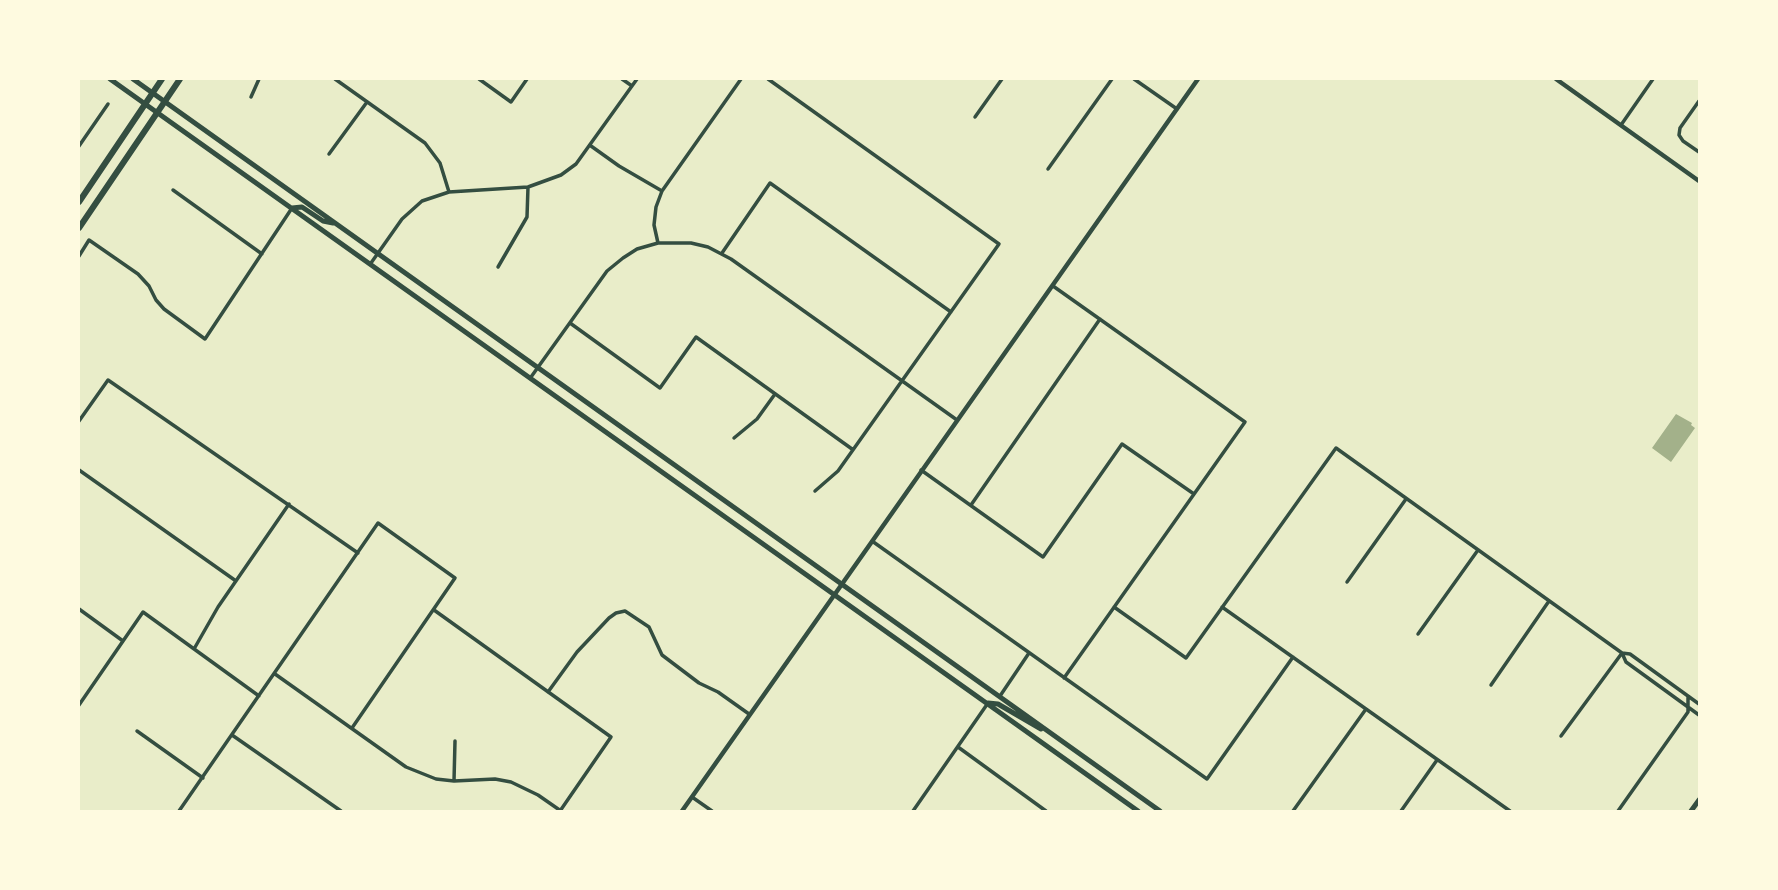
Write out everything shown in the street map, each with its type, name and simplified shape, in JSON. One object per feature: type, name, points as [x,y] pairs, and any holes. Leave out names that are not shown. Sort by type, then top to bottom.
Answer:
[{"type":"main road","points":[[110,79],[1136,811]]},
{"type":"main road","points":[[133,79],[1160,811]]},
{"type":"main road","points":[[79,202],[162,79]]},
{"type":"main road","points":[[79,228],[180,79]]},
{"type":"main road","points":[[292,208],[299,206],[323,221],[336,224]]},
{"type":"main road","points":[[988,704],[998,704],[1026,722],[1051,733]]},
{"type":"main road","points":[[1691,811],[1699,800]]},
{"type":"street","points":[[251,97],[259,79]]},
{"type":"street","points":[[335,79],[416,136],[433,152],[445,174],[449,192]]},
{"type":"street","points":[[478,79],[511,102],[527,79]]},
{"type":"street","points":[[622,79],[632,86]]},
{"type":"street","points":[[371,264],[411,210],[422,201],[449,192],[528,187],[561,176],[576,164],[591,146],[638,79]]},
{"type":"street","points":[[657,243],[654,225],[656,207],[662,191],[741,79]]},
{"type":"street","points":[[768,79],[999,244],[838,471],[815,491]]},
{"type":"street","points":[[975,117],[1002,79]]},
{"type":"street","points":[[1048,169],[1112,79]]},
{"type":"street","points":[[1134,79],[1177,109]]},
{"type":"street","points":[[682,811],[1198,79]]},
{"type":"street","points":[[1556,79],[1699,181]]},
{"type":"street","points":[[1621,125],[1653,79]]},
{"type":"street","points":[[1699,101],[1680,128],[1679,135],[1699,152]]},
{"type":"street","points":[[330,154],[368,102]]},
{"type":"street","points":[[79,146],[108,104]]},
{"type":"street","points":[[591,146],[662,191]]},
{"type":"street","points":[[722,253],[770,183],[951,312]]},
{"type":"street","points":[[498,267],[527,217],[528,187]]},
{"type":"street","points":[[173,190],[262,254]]},
{"type":"street","points":[[79,256],[89,240],[138,274],[164,309],[205,339],[292,208]]},
{"type":"street","points":[[531,377],[607,271],[638,249],[657,243],[691,243],[722,253],[957,420]]},
{"type":"street","points":[[1053,286],[1245,422],[1064,678]]},
{"type":"street","points":[[971,505],[1100,319]]},
{"type":"street","points":[[570,323],[660,388],[696,337],[853,449]]},
{"type":"street","points":[[79,421],[108,380],[358,553]]},
{"type":"street","points":[[734,438],[757,419],[775,394]]},
{"type":"street","points":[[921,470],[1043,557],[1122,444],[1194,494]]},
{"type":"street","points":[[1114,607],[1186,658],[1336,448],[1622,653],[1630,654],[1699,704]]},
{"type":"street","points":[[79,470],[236,581]]},
{"type":"street","points":[[1347,582],[1406,499]]},
{"type":"street","points":[[194,649],[236,581],[289,504]]},
{"type":"street","points":[[179,811],[378,523],[455,578],[352,728]]},
{"type":"street","points":[[872,541],[1207,779],[1293,657]]},
{"type":"street","points":[[1418,634],[1478,550]]},
{"type":"street","points":[[1491,685],[1549,601]]},
{"type":"street","points":[[1223,607],[1509,811]]},
{"type":"street","points":[[79,609],[123,641]]},
{"type":"street","points":[[275,674],[406,768],[436,779],[495,779],[511,782],[538,795],[561,811],[611,737],[434,610]]},
{"type":"street","points":[[548,692],[577,652],[609,618],[625,611],[649,628],[662,655],[699,683],[723,695],[749,714]]},
{"type":"street","points":[[79,705],[143,612],[259,696]]},
{"type":"street","points":[[1000,696],[1029,653]]},
{"type":"street","points":[[1622,653],[1626,662],[1699,715]]},
{"type":"street","points":[[1561,736],[1622,653]]},
{"type":"street","points":[[1618,811],[1688,712],[1688,696]]},
{"type":"street","points":[[913,811],[988,704]]},
{"type":"street","points":[[1293,811],[1366,709]]},
{"type":"street","points":[[136,731],[203,778]]},
{"type":"street","points":[[232,734],[341,811]]},
{"type":"street","points":[[454,781],[455,741]]},
{"type":"street","points":[[958,747],[1046,811]]},
{"type":"street","points":[[1401,811],[1437,760]]},
{"type":"street","points":[[692,797],[712,811]]},
{"type":"shaded area","points":[[1676,414],[1692,423],[1695,428],[1671,462],[1652,448]]}]
